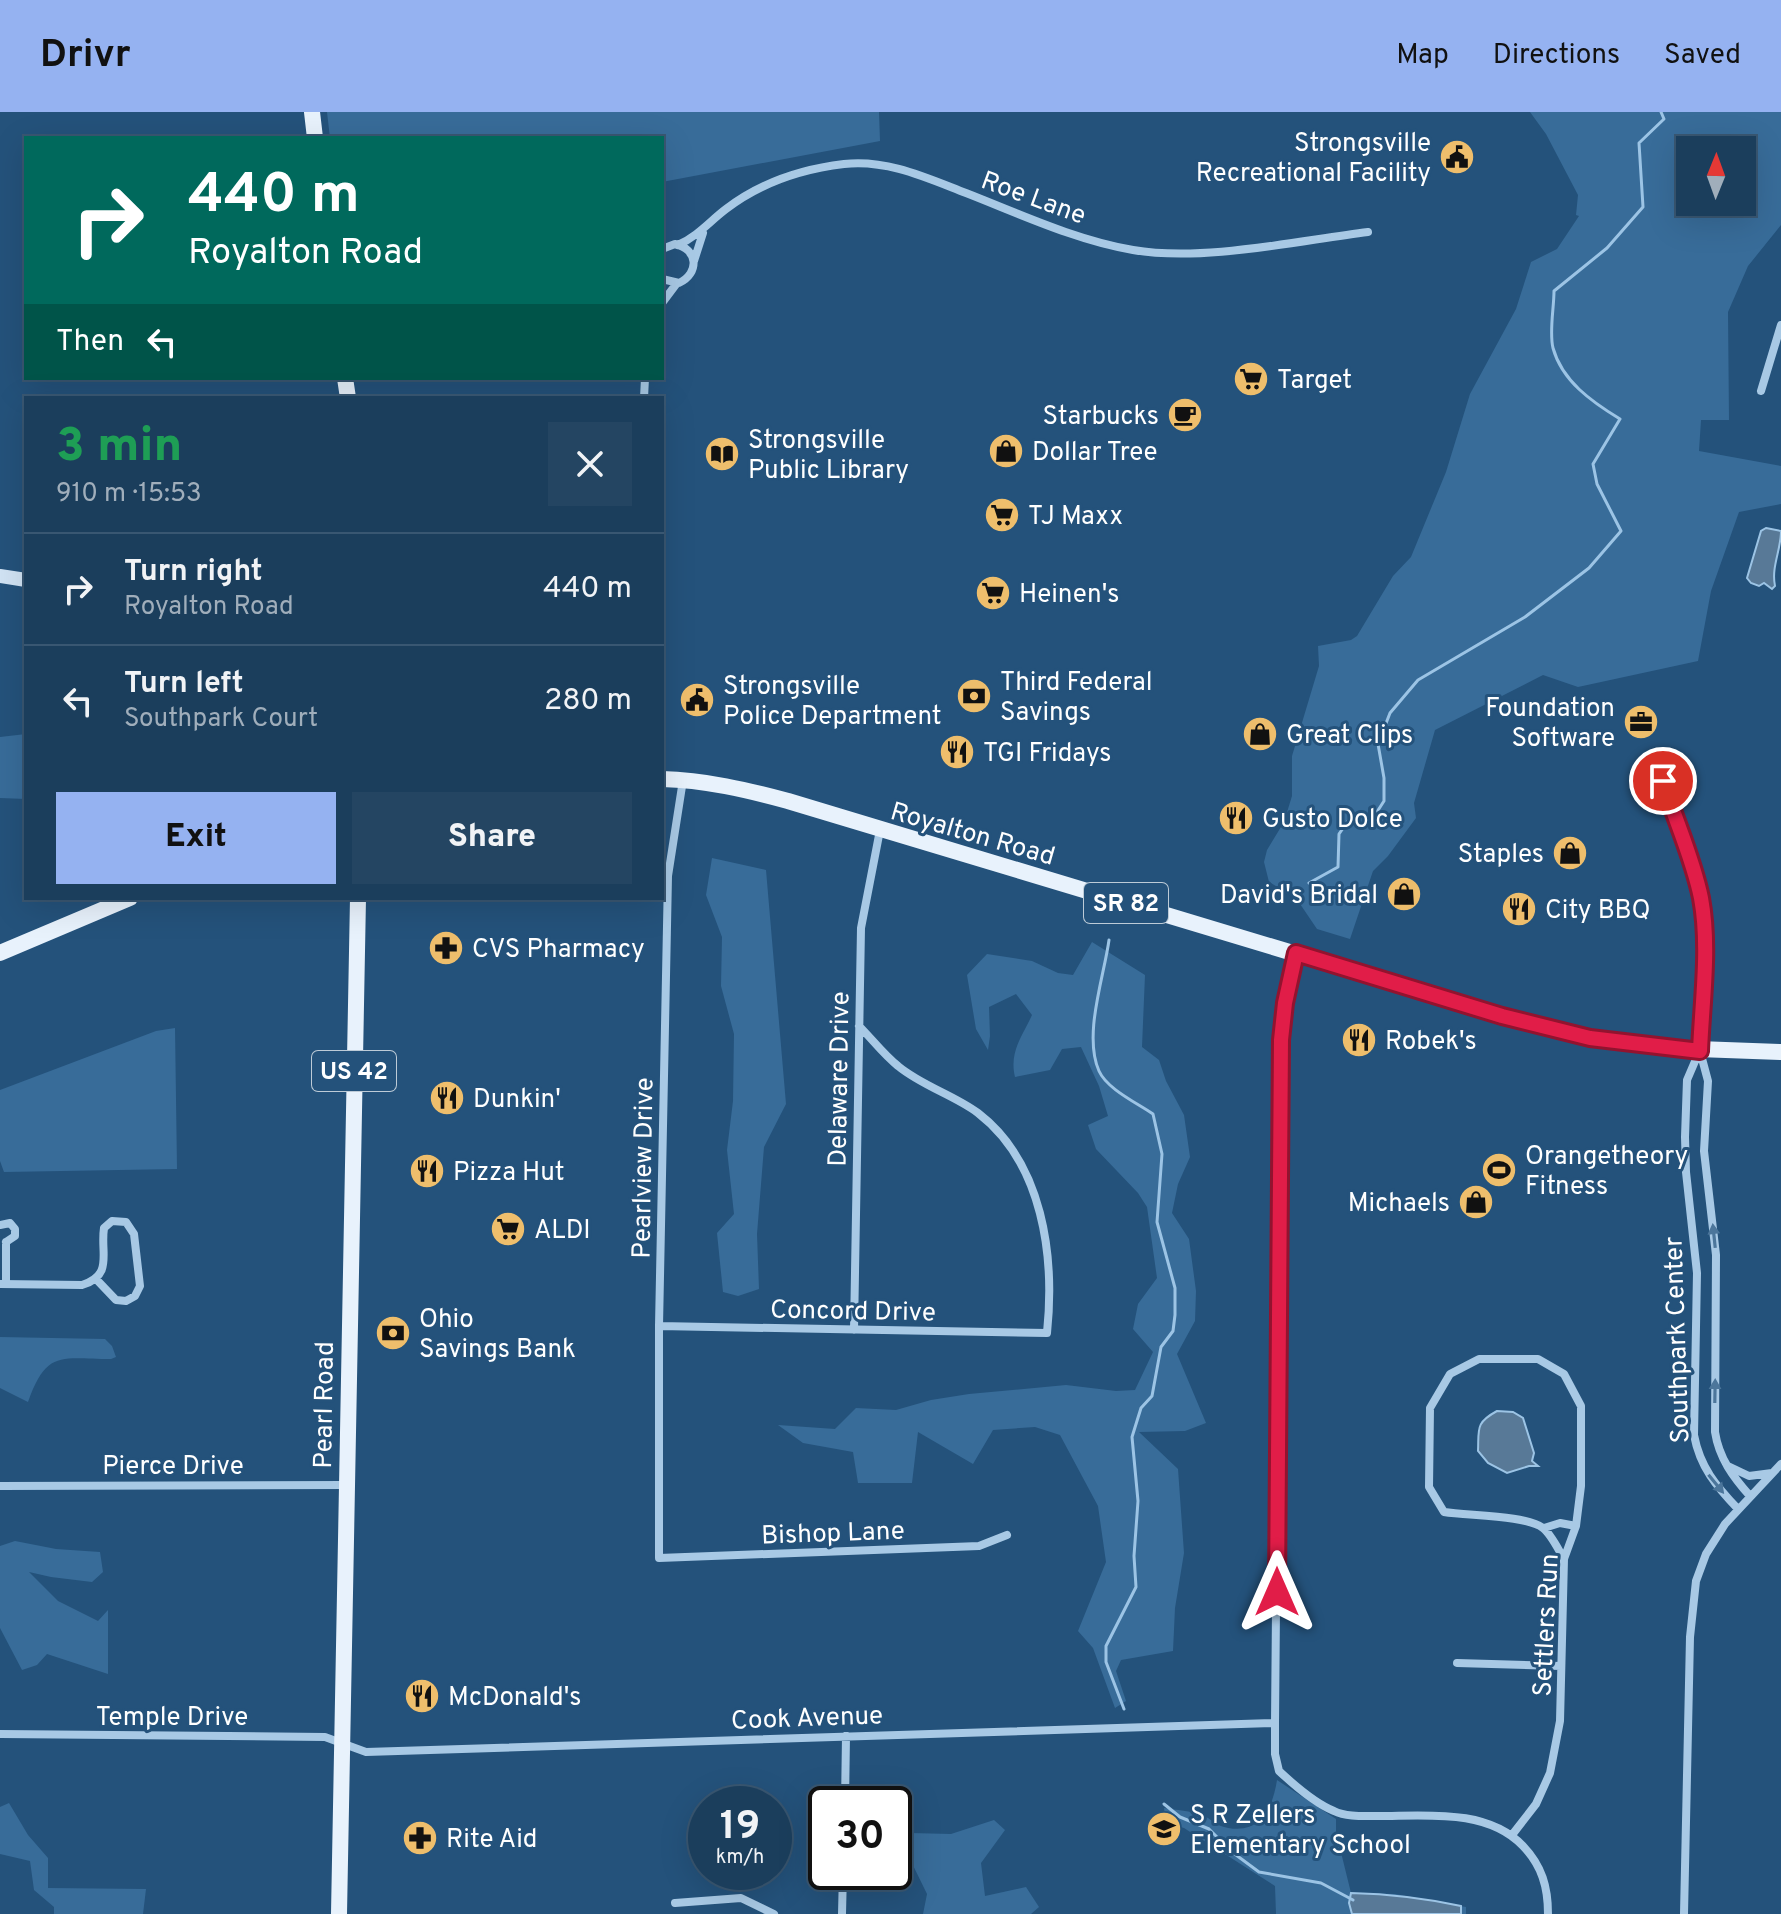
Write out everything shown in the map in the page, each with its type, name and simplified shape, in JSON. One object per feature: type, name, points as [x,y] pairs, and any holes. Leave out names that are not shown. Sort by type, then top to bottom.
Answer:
[{"type":"main road","points":[[312,112],[315,136]]},
{"type":"main road","name":"Royalton Road","points":[[664,779],[683,779],[746,790],[1502,1016],[1590,1038],[1700,1051],[1781,1052]]},
{"type":"main road","points":[[0,953],[125,900]]},
{"type":"main road","name":"Pearl Road","points":[[339,1914],[358,900]]},
{"type":"street","name":"Roe Lane","points":[[664,248],[678,245],[705,228],[724,210],[760,187],[803,172],[860,163],[912,172],[1098,242],[1132,249],[1200,253],[1368,232]]},
{"type":"street","points":[[664,300],[677,283],[689,278],[705,228]]},
{"type":"street","points":[[678,245],[688,249],[694,261]]},
{"type":"street","points":[[664,280],[677,283]]},
{"type":"street","points":[[1761,391],[1781,325]]},
{"type":"street","points":[[0,576],[24,580]]},
{"type":"street","name":"Pearlview Drive","points":[[659,1558],[659,1326],[668,876],[683,779]]},
{"type":"street","points":[[1663,781],[1693,868],[1702,908],[1704,954],[1700,1051]]},
{"type":"street","name":"Delaware Drive","points":[[854,1330],[861,928],[880,830]]},
{"type":"street","points":[[1296,953],[1281,1040],[1275,1723],[1275,1754],[1279,1771],[1335,1812],[1364,1816],[1464,1818],[1498,1826],[1512,1835],[1531,1855],[1544,1878],[1548,1914]]},
{"type":"street","name":"Concord Drive","points":[[659,1326],[1047,1333],[1051,1297],[1045,1244],[1027,1171],[1003,1136],[976,1112],[899,1067],[859,1026]]},
{"type":"street","name":"Southpark Center","points":[[1700,1051],[1708,1081],[1704,1151],[1716,1255],[1714,1426],[1717,1443],[1728,1466],[1750,1496]]},
{"type":"street","name":"Southpark Center","points":[[1700,1051],[1687,1080],[1685,1137],[1697,1273],[1694,1435],[1699,1457],[1708,1475],[1738,1509]]},
{"type":"street","points":[[0,1225],[10,1223],[15,1229],[15,1236],[3,1240],[3,1284],[82,1285],[96,1279],[103,1268],[104,1228],[112,1221],[126,1222],[134,1234],[140,1286],[138,1292],[126,1301],[116,1300],[96,1279]]},
{"type":"street","name":"Settlers Run","points":[[1512,1835],[1536,1804],[1550,1773],[1560,1721],[1564,1559],[1576,1526],[1581,1486],[1581,1406],[1564,1374],[1538,1359],[1479,1359],[1450,1374],[1430,1408],[1429,1487],[1444,1512],[1524,1519],[1544,1528]]},
{"type":"street","points":[[1684,1914],[1693,1596],[1706,1554],[1722,1527],[1781,1464]]},
{"type":"street","points":[[1728,1466],[1749,1476],[1773,1473]]},
{"type":"street","name":"Pierce Drive","points":[[0,1486],[346,1485]]},
{"type":"street","points":[[1564,1559],[1544,1528],[1560,1523],[1576,1526]]},
{"type":"street","name":"Bishop Lane","points":[[659,1558],[979,1546],[1007,1535]]},
{"type":"street","points":[[1457,1663],[1561,1666]]},
{"type":"street","name":"Cook Avenue","points":[[342,1742],[366,1752],[1275,1723]]},
{"type":"street","name":"Temple Drive","points":[[0,1734],[325,1737],[342,1742]]},
{"type":"street","points":[[845,1786],[846,1736]]},
{"type":"street","points":[[842,1914],[843,1890]]},
{"type":"street","points":[[675,1903],[741,1898],[774,1914]]},
{"type":"shaded area","points":[[327,112],[879,112],[880,141],[664,182],[664,136],[330,136]]},
{"type":"shaded area","points":[[1530,112],[1781,112],[1781,225],[1748,266],[1728,312],[1729,420],[1701,420],[1699,451],[1781,466],[1781,504],[1739,512],[1711,591],[1698,661],[1578,687],[1543,675],[1435,730],[1414,803],[1416,818],[1373,871],[1350,939],[1317,929],[1296,898],[1269,882],[1264,862],[1267,850],[1284,822],[1292,796],[1292,756],[1319,666],[1318,646],[1357,636],[1393,576],[1411,557],[1446,472],[1470,394],[1516,309],[1531,262],[1557,249],[1579,216],[1576,215],[1578,195],[1546,134]]},
{"type":"shaded area","points":[[1766,528],[1781,531],[1774,572],[1775,586],[1772,589],[1764,583],[1759,586],[1751,583],[1747,578],[1761,531]]},
{"type":"shaded area","points":[[24,734],[24,799],[0,798],[0,737]]},
{"type":"shaded area","points":[[712,858],[766,870],[786,1104],[764,1147],[757,1234],[759,1289],[738,1296],[723,1292],[717,1233],[734,1214],[727,1150],[733,1101],[734,1034],[721,986],[722,937],[706,895]]},
{"type":"shaded area","points":[[1092,942],[1145,975],[1142,1047],[1159,1060],[1184,1115],[1190,1157],[1178,1184],[1172,1213],[1189,1239],[1196,1291],[1195,1321],[1177,1354],[1206,1423],[1185,1431],[1139,1432],[1178,1469],[1184,1553],[1175,1608],[1173,1651],[1121,1660],[1116,1671],[1126,1701],[1115,1708],[1093,1648],[1078,1631],[1106,1562],[1098,1506],[1060,1435],[1035,1427],[993,1430],[973,1464],[918,1432],[912,1483],[858,1483],[853,1452],[803,1443],[778,1425],[835,1429],[856,1408],[896,1410],[969,1394],[1066,1385],[1135,1390],[1153,1352],[1133,1329],[1138,1304],[1157,1278],[1147,1207],[1138,1193],[1096,1149],[1088,1125],[1108,1116],[1099,1086],[1081,1047],[1062,1049],[1050,1070],[1015,1077],[1015,1052],[1032,1015],[1016,994],[989,1007],[988,1050],[976,1029],[967,975],[987,954],[1032,961],[1058,973],[1073,975]]},
{"type":"shaded area","points":[[175,1028],[177,1169],[4,1172],[0,1161],[0,1090],[156,1031]]},
{"type":"shaded area","points":[[0,1337],[105,1339],[116,1357],[68,1359],[49,1365],[28,1402],[0,1388]]},
{"type":"shaded area","points":[[1497,1411],[1513,1412],[1523,1418],[1534,1453],[1532,1461],[1538,1466],[1507,1473],[1488,1463],[1478,1451],[1480,1427]]},
{"type":"shaded area","points":[[15,1541],[56,1549],[100,1552],[103,1572],[92,1582],[29,1572],[58,1601],[98,1621],[108,1610],[108,1674],[47,1654],[37,1665],[22,1670],[0,1628],[0,1546]]},
{"type":"shaded area","points":[[1277,1780],[1336,1819],[1336,1832],[1351,1893],[1395,1894],[1466,1907],[1466,1914],[1276,1914],[1275,1886],[1184,1828],[1166,1823],[1164,1808],[1198,1814],[1231,1828],[1252,1826],[1271,1803]]},
{"type":"shaded area","points":[[9,1803],[28,1835],[48,1858],[48,1888],[146,1889],[143,1914],[54,1914],[54,1907],[34,1890],[30,1861],[0,1854],[0,1807]]},
{"type":"shaded area","points":[[994,1820],[1005,1830],[981,1863],[985,1896],[1026,1887],[1039,1907],[1031,1914],[923,1914],[927,1894],[912,1863],[912,1833],[951,1834]]},
{"type":"shaded area","points":[[1351,1893],[1447,1903],[1461,1906],[1461,1914],[1352,1914],[1349,1903]]},
{"type":"waterway","points":[[1309,883],[1338,867],[1339,834],[1350,818],[1375,815],[1384,801],[1384,778],[1378,744],[1390,713],[1418,680],[1525,617],[1589,568],[1621,531],[1597,484],[1593,464],[1620,419],[1579,390],[1557,360],[1551,335],[1554,291],[1607,248],[1643,207],[1639,143],[1664,119],[1661,112]]},
{"type":"waterway","points":[[1109,940],[1096,1006],[1095,1057],[1099,1071],[1109,1084],[1153,1114],[1162,1154],[1157,1222],[1175,1288],[1173,1331],[1161,1347],[1152,1396],[1141,1408],[1132,1437],[1138,1501],[1134,1556],[1136,1587],[1106,1646],[1106,1662],[1124,1709]]},
{"type":"waterway","points":[[1164,1804],[1180,1817],[1209,1829],[1232,1852],[1259,1872],[1321,1883],[1353,1900]]},
{"type":"place","name":"Strongsville Recreational Facility","points":[[1457,157]]},
{"type":"place","name":"Target","points":[[1251,379]]},
{"type":"place","name":"Starbucks","points":[[1185,415]]},
{"type":"place","name":"Dollar Tree","points":[[1006,451]]},
{"type":"place","name":"Strongsville Public Library","points":[[722,454]]},
{"type":"place","name":"TJ Maxx","points":[[1002,515]]},
{"type":"place","name":"Heinen's","points":[[993,593]]},
{"type":"place","name":"Third Federal Savings","points":[[974,696]]},
{"type":"place","name":"Strongsville Police Department","points":[[697,700]]},
{"type":"place","name":"Foundation Software","points":[[1641,722]]},
{"type":"place","name":"Great Clips","points":[[1260,734]]},
{"type":"place","name":"TGI Fridays","points":[[957,752]]},
{"type":"place","name":"Gusto Dolce","points":[[1236,818]]},
{"type":"place","name":"Staples","points":[[1570,853]]},
{"type":"place","name":"David's Bridal","points":[[1404,894]]},
{"type":"place","name":"City BBQ","points":[[1519,909]]},
{"type":"place","name":"CVS Pharmacy","points":[[446,948]]},
{"type":"place","name":"Robek's","points":[[1359,1040]]},
{"type":"place","name":"Dunkin'","points":[[447,1098]]},
{"type":"place","name":"Orangetheory Fitness","points":[[1499,1170]]},
{"type":"place","name":"Pizza Hut","points":[[427,1171]]},
{"type":"place","name":"Michaels","points":[[1476,1202]]},
{"type":"place","name":"ALDI","points":[[508,1229]]},
{"type":"place","name":"Ohio Savings Bank","points":[[393,1333]]},
{"type":"place","name":"McDonald's","points":[[422,1696]]},
{"type":"place","name":"S R Zellers Elementary School","points":[[1164,1829]]},
{"type":"place","name":"Rite Aid","points":[[420,1838]]},
{"type":"route","points":[[1277,1592],[1281,1040],[1296,953],[1502,1016],[1590,1038],[1700,1051],[1704,921],[1696,877],[1663,781]]}]
